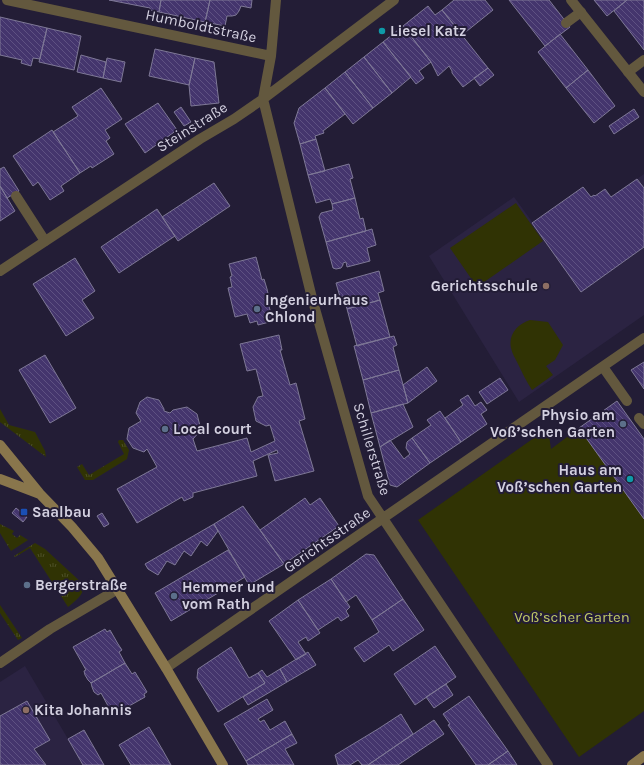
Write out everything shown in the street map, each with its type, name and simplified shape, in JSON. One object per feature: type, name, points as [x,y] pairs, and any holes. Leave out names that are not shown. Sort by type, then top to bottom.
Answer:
[{"type":"street","name":"Humboldtstraße","points":[[8,0],[271,56]]},
{"type":"street","points":[[263,99],[271,56],[276,0]]},
{"type":"street","name":"Steinstraße","points":[[0,271],[45,240],[79,220],[200,138],[234,119],[263,99],[394,0]]},
{"type":"street","points":[[571,0],[644,92]]},
{"type":"street","points":[[566,23],[581,12]]},
{"type":"street","points":[[628,72],[644,60]]},
{"type":"street","name":"Schillerstraße","points":[[263,99],[312,298],[368,496],[548,765]]},
{"type":"street","points":[[16,196],[45,240]]},
{"type":"street","name":"Gerichtsstraße","points":[[166,668],[644,338]]},
{"type":"street","points":[[603,367],[627,401]]},
{"type":"street","points":[[0,445],[40,494],[72,527],[94,553],[118,589],[223,765]]},
{"type":"street","points":[[0,479],[40,494]]},
{"type":"street","points":[[0,663],[50,629],[118,589]]},
{"type":"street","points":[[632,765],[644,756]]},
{"type":"shaded area","name":"Gerichtsschule","points":[[644,174],[644,315],[519,402],[429,256],[514,197],[533,223],[583,187],[591,197],[605,189],[611,197]]},
{"type":"shaded area","name":"Kita Johannis","points":[[25,666],[83,765],[0,765],[0,682]]},
{"type":"green space","points":[[516,203],[543,241],[477,287],[450,248]]},
{"type":"green space","points":[[530,320],[548,322],[563,345],[555,360],[546,366],[553,375],[532,390],[511,350],[510,343],[515,330]]},
{"type":"green space","points":[[0,409],[9,425],[35,432],[45,451],[46,457],[0,422]]},
{"type":"green space","name":"Voß’scher Garten","points":[[548,428],[551,449],[579,428],[644,519],[644,711],[579,757],[418,520]]},
{"type":"green space","points":[[119,440],[123,440],[129,450],[127,459],[93,480],[85,480],[77,467],[82,464],[89,475],[124,454],[118,442]]},
{"type":"green space","points":[[0,524],[14,531],[12,534],[17,538],[20,535],[28,540],[11,551],[0,533]]},
{"type":"green space","points":[[35,543],[45,549],[83,584],[81,595],[68,607],[30,548],[15,557],[14,556]]},
{"type":"green space","points":[[0,605],[22,638],[18,640],[0,613]]},
{"type":"building","points":[[109,0],[161,0],[159,12],[150,10],[150,8]]},
{"type":"building","points":[[161,0],[210,0],[205,22],[159,12]]},
{"type":"building","points":[[210,0],[252,0],[251,8],[241,6],[236,15],[227,16],[225,26],[205,22]]},
{"type":"building","points":[[454,0],[485,0],[493,10],[462,35],[442,10]]},
{"type":"building","points":[[509,0],[549,0],[570,27],[545,46]]},
{"type":"building","points":[[594,0],[627,0],[607,16]]},
{"type":"building","points":[[627,0],[644,0],[644,50],[614,11]]},
{"type":"building","points":[[428,6],[435,15],[442,10],[488,68],[463,87],[452,73],[449,66],[438,76],[431,62],[403,26]]},
{"type":"building","points":[[0,17],[47,28],[40,59],[33,58],[31,66],[21,63],[22,60],[0,55]]},
{"type":"building","points":[[403,26],[431,62],[419,71],[424,78],[416,84],[383,42]]},
{"type":"building","points":[[47,28],[81,36],[74,70],[39,62]]},
{"type":"building","points":[[560,34],[588,70],[566,88],[538,52]]},
{"type":"building","points":[[383,42],[411,77],[392,93],[364,57]]},
{"type":"building","points":[[155,49],[195,58],[189,85],[149,76]]},
{"type":"building","points":[[81,55],[106,62],[103,78],[77,72]]},
{"type":"building","points":[[364,57],[392,93],[373,108],[345,72]]},
{"type":"building","points":[[107,58],[125,62],[121,82],[103,78]]},
{"type":"building","points":[[195,58],[214,62],[219,103],[191,106],[189,85]]},
{"type":"building","points":[[488,68],[494,75],[480,86],[474,78]]},
{"type":"building","points":[[588,70],[615,106],[594,123],[566,88]]},
{"type":"building","points":[[345,72],[373,108],[353,124],[325,88]]},
{"type":"building","points":[[101,88],[122,119],[105,130],[110,138],[106,141],[114,154],[92,168],[91,166],[80,173],[53,132],[78,116],[72,107]]},
{"type":"building","points":[[325,88],[345,114],[323,131],[324,133],[315,136],[316,139],[300,144],[294,123],[299,108]]},
{"type":"building","points":[[158,103],[177,130],[145,153],[125,124]]},
{"type":"building","points":[[181,107],[191,122],[184,126],[174,112]]},
{"type":"building","points":[[634,109],[639,117],[614,134],[609,126]]},
{"type":"building","points":[[52,130],[80,173],[61,186],[64,191],[50,200],[38,182],[33,186],[13,156]]},
{"type":"building","points":[[316,139],[325,171],[308,175],[300,144]]},
{"type":"building","points":[[349,164],[353,178],[350,179],[355,198],[332,204],[330,199],[316,203],[308,175]]},
{"type":"building","points":[[4,167],[19,191],[7,198],[0,186],[0,169]]},
{"type":"building","points":[[637,179],[644,188],[644,247],[581,292],[532,223],[583,187],[591,197],[605,189],[611,197]]},
{"type":"building","points":[[214,183],[230,206],[178,241],[162,217]]},
{"type":"building","points":[[0,186],[15,211],[0,221]]},
{"type":"building","points":[[355,198],[360,219],[363,218],[366,231],[326,242],[319,217],[321,213],[333,210],[332,204]]},
{"type":"building","points":[[157,209],[175,236],[119,273],[101,247]]},
{"type":"building","points":[[372,229],[376,245],[367,248],[370,261],[347,267],[346,262],[343,263],[341,268],[333,268],[326,242]]},
{"type":"building","points":[[256,257],[262,280],[264,279],[267,289],[269,298],[267,299],[273,321],[258,325],[257,321],[250,323],[247,314],[235,317],[228,288],[232,287],[230,277],[232,276],[229,264]]},
{"type":"building","points":[[75,258],[95,291],[82,300],[94,318],[66,336],[33,284]]},
{"type":"building","points":[[379,271],[384,291],[378,293],[380,300],[347,309],[343,296],[340,297],[336,283]]},
{"type":"building","points":[[380,300],[390,337],[357,346],[347,309]]},
{"type":"building","name":"Local court","points":[[279,335],[282,350],[280,350],[290,385],[296,383],[305,419],[299,421],[314,471],[275,481],[268,455],[278,453],[277,450],[253,461],[257,476],[193,493],[193,497],[184,501],[182,497],[137,523],[117,489],[157,467],[147,449],[144,452],[133,448],[127,439],[129,428],[141,421],[136,413],[140,402],[147,397],[159,400],[164,411],[170,413],[173,410],[187,407],[197,414],[201,430],[193,439],[197,451],[247,438],[251,452],[275,441],[270,425],[266,426],[256,421],[253,407],[258,397],[263,396],[256,369],[247,371],[240,344]]},
{"type":"building","points":[[394,336],[397,345],[393,347],[399,370],[363,380],[354,346]]},
{"type":"building","points":[[45,355],[76,408],[50,423],[19,370]]},
{"type":"building","points":[[644,362],[644,389],[631,370]]},
{"type":"building","points":[[427,367],[437,381],[408,403],[403,385]]},
{"type":"building","points":[[399,370],[408,403],[371,413],[363,380]]},
{"type":"building","points":[[500,378],[508,390],[487,404],[479,392]]},
{"type":"building","points":[[468,395],[475,406],[481,402],[487,410],[481,414],[487,424],[461,442],[445,418],[463,405],[460,400]]},
{"type":"building","name":"Haus am Voß’schen Garten","points":[[617,401],[644,439],[644,519],[579,428]]},
{"type":"building","points":[[403,404],[413,427],[380,447],[371,413]]},
{"type":"building","points":[[440,411],[461,442],[430,463],[412,438],[431,425],[427,420]]},
{"type":"building","points":[[412,438],[430,463],[397,487],[390,485],[380,447],[390,440],[404,459],[410,454],[406,448],[407,442]]},
{"type":"building","points":[[305,498],[310,505],[320,498],[339,526],[284,564],[260,530]]},
{"type":"building","points":[[243,506],[284,564],[249,585],[214,524]]},
{"type":"building","points":[[16,508],[27,517],[23,522],[12,513]]},
{"type":"building","points":[[102,513],[109,524],[104,527],[97,516]]},
{"type":"building","points":[[214,524],[218,531],[207,546],[201,541],[191,556],[184,551],[175,565],[167,561],[158,575],[148,569],[145,564]]},
{"type":"building","points":[[228,550],[245,577],[171,621],[155,593]]},
{"type":"building","points":[[366,554],[374,555],[403,599],[372,620],[356,595],[346,602],[331,579]]},
{"type":"building","points":[[331,579],[350,607],[346,611],[349,616],[341,621],[338,617],[318,630],[298,600]]},
{"type":"building","points":[[403,599],[424,630],[393,651],[389,645],[364,662],[354,648],[379,632],[372,620]]},
{"type":"building","points":[[298,600],[320,633],[308,641],[306,637],[298,642],[306,654],[296,660],[269,621]]},
{"type":"building","points":[[105,629],[107,632],[110,630],[122,650],[119,652],[125,663],[91,683],[85,675],[84,671],[86,670],[73,647]]},
{"type":"building","points":[[435,646],[456,677],[415,705],[394,674]]},
{"type":"building","points":[[231,647],[249,678],[258,673],[265,683],[218,712],[197,678],[198,669]]},
{"type":"building","points":[[308,652],[316,665],[287,682],[280,669]]},
{"type":"building","points":[[125,663],[132,674],[135,672],[147,692],[144,694],[145,697],[113,715],[101,693],[98,695],[94,692],[91,683]]},
{"type":"building","points":[[280,669],[287,682],[248,705],[243,697],[265,683],[258,673],[262,670],[267,677]]},
{"type":"building","points":[[446,684],[453,695],[434,708],[426,697]]},
{"type":"building","points":[[469,696],[508,751],[488,765],[476,765],[448,725],[450,724],[443,714]]},
{"type":"building","points":[[267,699],[273,710],[258,719],[260,722],[264,720],[270,730],[285,721],[292,734],[246,761],[224,724]]},
{"type":"building","points":[[27,701],[50,740],[34,749],[46,765],[0,765],[0,716]]},
{"type":"building","points":[[401,714],[413,734],[368,765],[362,765],[358,760],[350,765],[338,765],[335,755]]},
{"type":"building","points":[[434,720],[444,734],[398,765],[368,765]]},
{"type":"building","points":[[149,727],[171,765],[131,765],[119,745]]},
{"type":"building","points":[[84,730],[104,765],[83,765],[68,739]]},
{"type":"building","points":[[292,734],[297,743],[285,749],[294,765],[248,765],[246,761]]},
{"type":"building","points":[[508,751],[517,765],[488,765]]},
{"type":"place","name":"Liesel Katz","points":[[382,31]]},
{"type":"place","name":"Gerichtsschule","points":[[546,286]]},
{"type":"place","name":"Ingenieurhaus Chlond","points":[[257,309]]},
{"type":"place","name":"Physio am Voß’schen Garten","points":[[623,424]]},
{"type":"place","name":"Local court","points":[[165,429]]},
{"type":"place","name":"Haus am Voß’schen Garten","points":[[630,479]]},
{"type":"place","name":"Saalbau","points":[[24,512]]},
{"type":"place","name":"Bergerstraße","points":[[27,585]]},
{"type":"place","name":"Hemmer und vom Rath","points":[[174,596]]},
{"type":"place","name":"Kita Johannis","points":[[26,710]]}]
